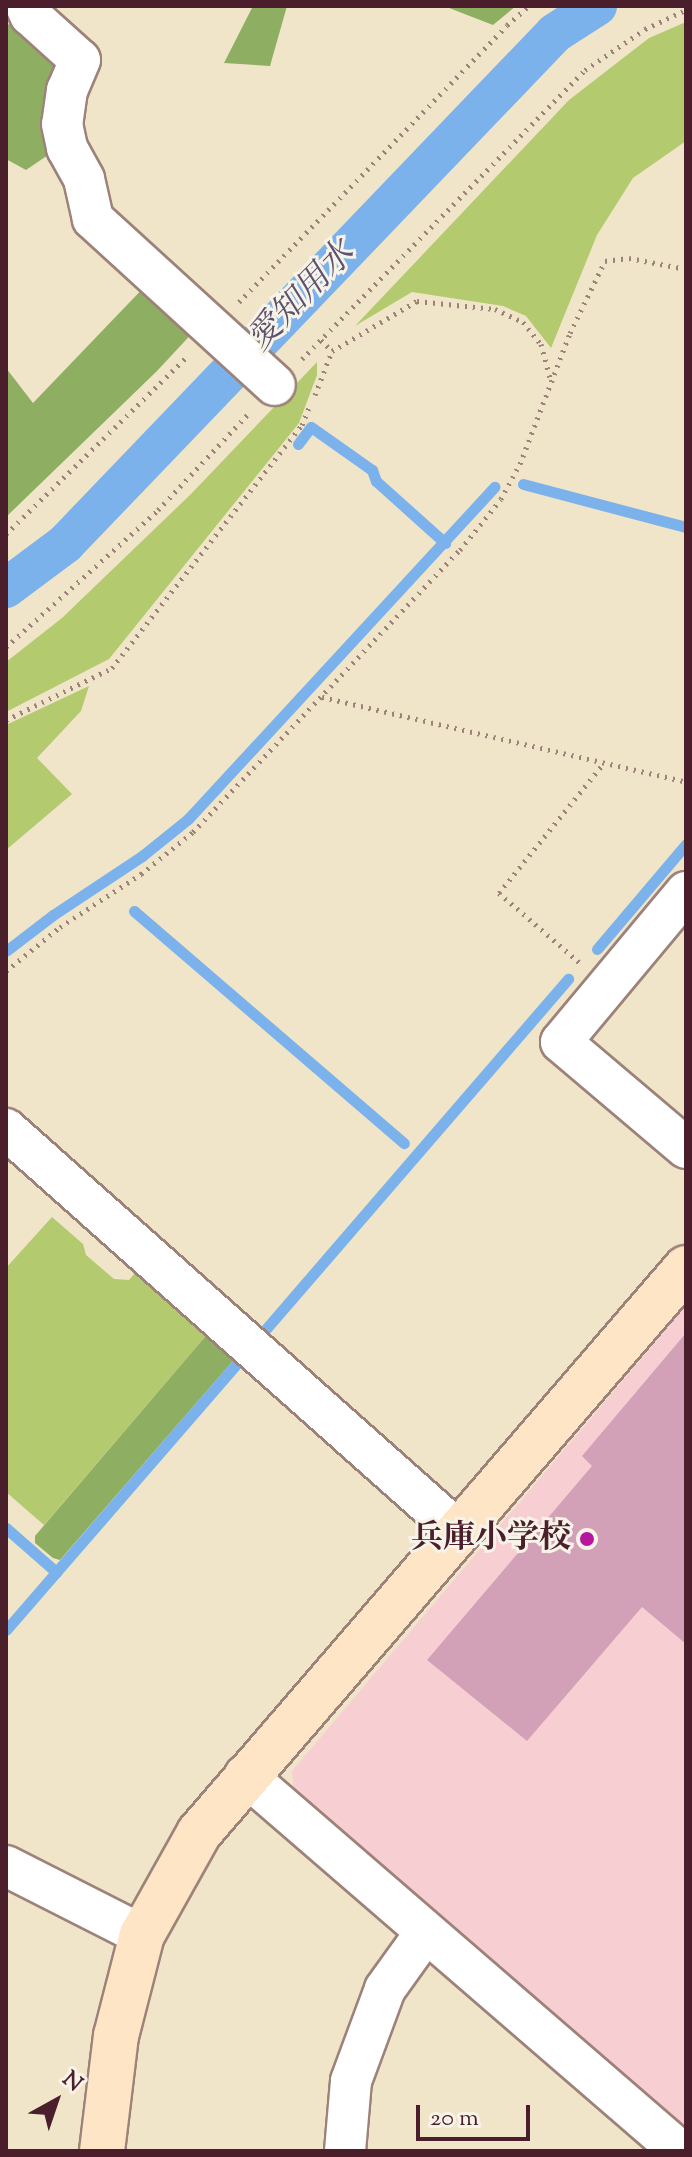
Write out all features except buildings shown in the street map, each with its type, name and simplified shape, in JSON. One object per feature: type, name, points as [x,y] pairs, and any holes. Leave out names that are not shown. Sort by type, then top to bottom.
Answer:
[{"type":"street","points":[[26,6],[30,15],[80,60],[67,90],[62,124],[67,148],[84,179],[93,219],[275,385]]},
{"type":"street","points":[[686,892],[561,1042],[686,1148]]},
{"type":"street","points":[[6,1129],[460,1533]]},
{"type":"street","points":[[102,2151],[116,2036],[142,1935],[199,1833],[245,1775],[460,1533],[686,1268]]},
{"type":"street","points":[[245,1775],[680,2151]]},
{"type":"street","points":[[6,1866],[142,1935]]},
{"type":"street","points":[[345,2151],[351,2081],[385,1989],[426,1932]]},
{"type":"path","points":[[6,534],[214,328],[507,25],[529,6]]},
{"type":"path","points":[[6,647],[158,510],[275,385],[585,70],[645,29],[686,10]]},
{"type":"path","points":[[6,971],[60,927],[141,874],[193,832],[460,550],[501,499],[520,464],[551,379],[605,261],[629,258],[686,269]]},
{"type":"path","points":[[6,720],[112,668],[302,425],[332,351],[417,301],[495,309],[523,322],[541,344],[551,379]]},
{"type":"path","points":[[321,340],[332,351]]},
{"type":"path","points":[[322,697],[686,782]]},
{"type":"path","points":[[603,764],[499,893],[607,985]]},
{"type":"shaded area","name":"兵庫小学校","points":[[686,1306],[686,2132],[294,1793],[292,1771]]},
{"type":"green space","points":[[253,6],[287,6],[270,66],[224,63]]},
{"type":"green space","points":[[444,6],[516,6],[493,25]]},
{"type":"green space","points":[[686,22],[686,141],[633,178],[597,235],[551,348],[526,316],[503,306],[412,292],[355,326],[569,100],[649,38]]},
{"type":"green space","points":[[6,24],[33,29],[70,62],[51,153],[26,170],[6,159]]},
{"type":"green space","points":[[151,280],[197,328],[157,371],[6,517],[6,368],[33,403]]},
{"type":"green space","points":[[317,362],[317,375],[299,423],[109,659],[6,712],[6,662],[62,618],[191,494]]},
{"type":"green space","points":[[89,686],[81,711],[37,758],[72,794],[6,850],[6,725]]},
{"type":"green space","points":[[52,1217],[83,1244],[86,1255],[114,1279],[129,1280],[140,1267],[210,1331],[44,1525],[6,1492],[6,1268]]},
{"type":"green space","points":[[210,1331],[238,1355],[60,1560],[53,1558],[35,1543],[35,1536]]},
{"type":"waterway","name":"愛知用水","points":[[6,588],[65,544],[555,33],[597,6]]},
{"type":"waterway","points":[[298,444],[311,427],[372,470],[376,481],[445,543]]},
{"type":"waterway","points":[[523,484],[686,527]]},
{"type":"waterway","points":[[6,951],[53,915],[142,856],[188,819],[494,487]]},
{"type":"waterway","points":[[597,949],[686,844]]},
{"type":"waterway","points":[[134,911],[404,1143]]},
{"type":"waterway","points":[[265,1330],[568,979]]},
{"type":"waterway","points":[[6,1630],[243,1356]]},
{"type":"waterway","points":[[6,1528],[56,1572]]},
{"type":"place","name":"兵庫小学校","points":[[587,1539]]}]
